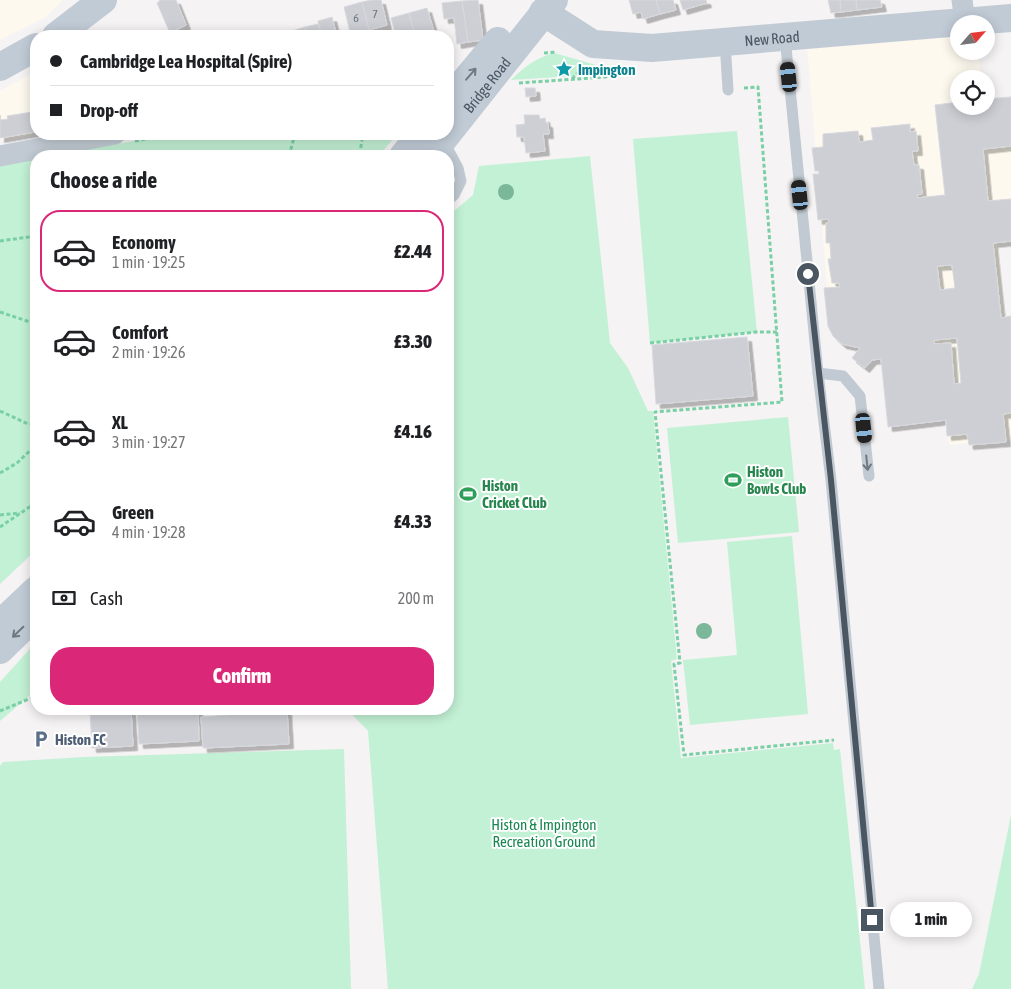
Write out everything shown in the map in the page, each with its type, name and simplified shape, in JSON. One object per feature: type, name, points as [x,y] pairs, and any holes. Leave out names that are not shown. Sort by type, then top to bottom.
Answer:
[{"type":"street","points":[[64,30],[103,0]]},
{"type":"street","name":"New Road","points":[[545,3],[593,44],[652,48],[785,37],[963,11],[1011,18]]},
{"type":"street","name":"Bridge Road","points":[[454,94],[494,46],[545,3]]},
{"type":"street","name":"Bridge Road","points":[[454,115],[545,3]]},
{"type":"street","points":[[0,67],[30,50]]},
{"type":"street","points":[[31,150],[84,140]]},
{"type":"street","name":"Bridge Road","points":[[416,150],[431,143]]},
{"type":"street","points":[[0,156],[30,150]]},
{"type":"street","points":[[0,624],[30,596]]},
{"type":"street","points":[[0,650],[30,620]]},
{"type":"lane","points":[[785,37],[818,373],[831,480],[879,989]]},
{"type":"lane","points":[[725,41],[728,90]]},
{"type":"lane","points":[[454,164],[458,168],[461,181],[454,195]]},
{"type":"lane","points":[[818,373],[843,376],[860,396],[869,476]]},
{"type":"path","points":[[514,84],[605,77],[620,70]]},
{"type":"path","points":[[728,90],[758,87],[782,402],[655,412],[680,663],[674,664],[684,755],[834,740]]},
{"type":"path","points":[[0,241],[30,237]]},
{"type":"path","points":[[0,312],[30,322]]},
{"type":"path","points":[[650,343],[757,332],[777,332]]},
{"type":"path","points":[[0,411],[30,424]]},
{"type":"path","points":[[0,473],[17,463],[30,451]]},
{"type":"path","points":[[0,527],[30,507]]},
{"type":"path","points":[[0,514],[20,514]]},
{"type":"path","points":[[0,711],[30,698]]},
{"type":"shaded area","points":[[0,0],[63,0],[46,17],[0,40]]},
{"type":"shaded area","points":[[950,34],[950,60],[980,60],[980,70],[950,70],[950,115],[995,115],[995,103],[1011,99],[1011,243],[998,244],[1011,410],[1011,440],[949,445],[946,420],[886,329],[831,333],[807,45]]},
{"type":"shaded area","points":[[30,74],[30,135],[0,140],[0,91]]},
{"type":"green space","points":[[554,53],[600,66],[624,65],[606,74],[511,80],[531,64]]},
{"type":"green space","points":[[737,131],[757,332],[650,343],[633,139]]},
{"type":"green space","points":[[142,140],[392,140],[384,150],[79,150]]},
{"type":"green space","name":"Histon & Impington Recreation Ground","points":[[590,156],[610,343],[628,368],[648,411],[653,411],[677,659],[671,661],[681,758],[833,743],[834,750],[840,749],[865,989],[388,989],[368,731],[353,715],[454,715],[454,211],[473,195],[479,166]]},
{"type":"green space","points":[[30,158],[30,556],[0,584],[0,163]]},
{"type":"green space","name":"Histon Bowls Club","points":[[788,417],[799,532],[678,543],[667,428]]},
{"type":"green space","points":[[792,536],[808,714],[690,725],[683,660],[737,655],[727,542]]},
{"type":"green space","points":[[30,649],[30,695],[0,721],[0,682]]},
{"type":"green space","points":[[344,749],[351,989],[0,989],[0,766],[3,762],[84,757]]},
{"type":"green space","points":[[1011,815],[1011,989],[972,989],[979,974]]},
{"type":"building","points":[[176,0],[186,25],[176,30],[169,30],[157,3],[160,1]]},
{"type":"building","points":[[381,0],[387,25],[369,30],[362,2]]},
{"type":"building","points":[[478,0],[483,40],[468,42],[462,1]]},
{"type":"building","points":[[629,0],[656,0],[660,14],[643,19],[641,12],[633,14]]},
{"type":"building","points":[[656,0],[673,0],[676,10],[660,14]]},
{"type":"building","points":[[680,0],[706,0],[707,3],[683,10]]},
{"type":"building","points":[[828,0],[840,0],[841,12],[831,13]]},
{"type":"building","points":[[840,0],[856,0],[857,10],[841,12]]},
{"type":"building","points":[[856,0],[880,0],[882,7],[857,10]]},
{"type":"building","points":[[462,1],[468,42],[457,44],[454,18],[444,19],[442,3]]},
{"type":"building","points":[[362,2],[369,30],[350,30],[344,7]]},
{"type":"building","points":[[427,8],[434,30],[413,30],[409,13]]},
{"type":"building","points":[[409,13],[413,30],[394,30],[391,18]]},
{"type":"building","points":[[332,17],[335,30],[320,30],[318,21]]},
{"type":"building","points":[[318,24],[320,30],[306,30],[305,27]]},
{"type":"building","points":[[305,27],[306,30],[295,30]]},
{"type":"building","points":[[525,88],[535,88],[536,96],[526,97]]},
{"type":"building","points":[[1011,97],[1011,146],[983,149],[988,201],[1011,199],[1011,241],[993,243],[1001,318],[1011,316],[1011,413],[1003,414],[1006,442],[969,445],[967,434],[947,436],[946,420],[888,427],[881,359],[872,360],[865,368],[852,358],[860,348],[842,344],[833,336],[828,326],[824,288],[840,287],[839,283],[832,283],[828,259],[831,259],[830,243],[826,243],[826,223],[829,222],[828,219],[818,220],[813,174],[819,174],[819,171],[815,171],[812,148],[823,147],[823,134],[858,131],[859,142],[873,140],[871,128],[910,124],[910,132],[916,131],[918,151],[912,151],[914,165],[919,165],[922,194],[917,195],[917,198],[945,195],[935,105],[950,103],[950,115],[995,115],[995,98]],"holes":[[[952,265],[955,288],[940,290],[937,266]],[[957,338],[961,383],[954,384],[951,343],[934,344],[934,340]]]},
{"type":"building","points":[[30,112],[30,133],[0,138],[0,115],[1,120],[8,119],[7,116]]},
{"type":"building","points":[[524,115],[539,115],[540,119],[545,118],[546,123],[548,123],[549,134],[543,134],[545,151],[526,153],[524,137],[517,137],[516,125],[525,124]]},
{"type":"building","points":[[747,337],[753,396],[656,404],[652,345]]},
{"type":"building","points":[[90,715],[131,715],[133,746],[92,748]]},
{"type":"building","points":[[137,715],[198,715],[199,741],[139,744]]},
{"type":"building","points":[[287,715],[289,744],[203,748],[201,717]]},
{"type":"place","name":"Impington","points":[[564,69]]},
{"type":"place","name":"Histon Bowls Club","points":[[733,480]]},
{"type":"place","name":"Histon Cricket Club","points":[[468,494]]},
{"type":"place","name":"Histon FC","points":[[41,739]]},
{"type":"route","points":[[808,274],[831,480],[872,920]]}]
